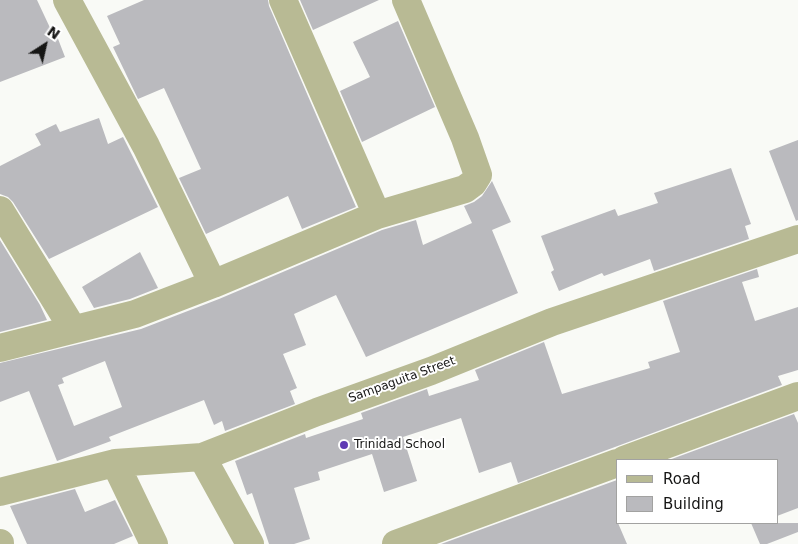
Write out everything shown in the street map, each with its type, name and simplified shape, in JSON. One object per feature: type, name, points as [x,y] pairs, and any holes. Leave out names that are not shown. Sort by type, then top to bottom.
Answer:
[{"type":"street","points":[[67,0],[146,146],[214,284]]},
{"type":"street","points":[[282,0],[377,215]]},
{"type":"street","points":[[0,348],[135,314],[214,284],[377,215],[465,189],[473,183],[478,176],[406,0]]},
{"type":"street","points":[[0,210],[73,329]]},
{"type":"street","name":"Sampaguita Street","points":[[0,492],[115,463],[202,458],[552,322],[798,239]]},
{"type":"street","points":[[627,459],[798,396]]},
{"type":"street","points":[[202,458],[250,544]]},
{"type":"street","points":[[115,463],[154,544]]},
{"type":"street","points":[[396,544],[616,463]]},
{"type":"building","points":[[0,0],[37,0],[52,32],[55,31],[65,57],[0,82]]},
{"type":"building","points":[[144,0],[268,0],[356,207],[302,229],[288,196],[206,234],[179,178],[201,169],[164,88],[138,99],[113,47],[120,44],[107,16]]},
{"type":"building","points":[[300,0],[379,0],[313,30]]},
{"type":"building","points":[[398,21],[435,107],[362,142],[340,91],[370,77],[353,42]]},
{"type":"building","points":[[99,118],[108,144],[123,137],[158,207],[49,259],[13,202],[8,197],[0,194],[0,166],[41,145],[35,134],[56,124],[60,132]]},
{"type":"building","points":[[798,140],[798,220],[796,221],[769,151]]},
{"type":"building","points":[[731,168],[751,224],[745,226],[749,239],[654,271],[650,259],[604,276],[602,273],[559,291],[551,272],[554,270],[541,236],[615,209],[618,216],[658,203],[654,193]]},
{"type":"building","points":[[492,181],[511,222],[492,230],[518,293],[366,357],[336,295],[294,314],[306,345],[283,354],[297,388],[290,391],[295,404],[225,431],[222,421],[214,425],[204,400],[109,437],[111,441],[57,461],[29,391],[0,402],[0,363],[141,329],[219,299],[382,230],[416,220],[423,245],[472,223],[464,206],[482,196]],"holes":[[[105,361],[122,407],[74,426],[58,385],[64,383],[62,378]]]},
{"type":"building","points":[[0,240],[40,305],[47,320],[0,332]]},
{"type":"building","points":[[140,252],[158,288],[130,299],[94,308],[82,287]]},
{"type":"building","points":[[757,269],[759,277],[742,282],[755,321],[798,307],[798,370],[778,376],[782,385],[518,483],[511,462],[479,473],[461,418],[403,437],[417,481],[384,492],[372,454],[318,472],[320,480],[294,488],[310,539],[294,544],[269,544],[252,493],[247,495],[235,461],[305,434],[306,438],[363,419],[361,413],[427,389],[429,396],[479,380],[475,370],[544,342],[562,394],[650,368],[648,362],[680,352],[663,301]]},
{"type":"building","points":[[794,414],[798,423],[798,508],[778,516],[778,459],[672,459]]},
{"type":"building","points":[[616,480],[616,524],[618,524],[627,544],[441,544]]},
{"type":"building","points":[[75,489],[85,512],[115,500],[133,536],[114,544],[27,544],[10,506]]},
{"type":"building","points":[[798,523],[798,532],[767,544],[760,544],[751,524]]},
{"type":"place","name":"Trinidad School","points":[[344,445]]}]
